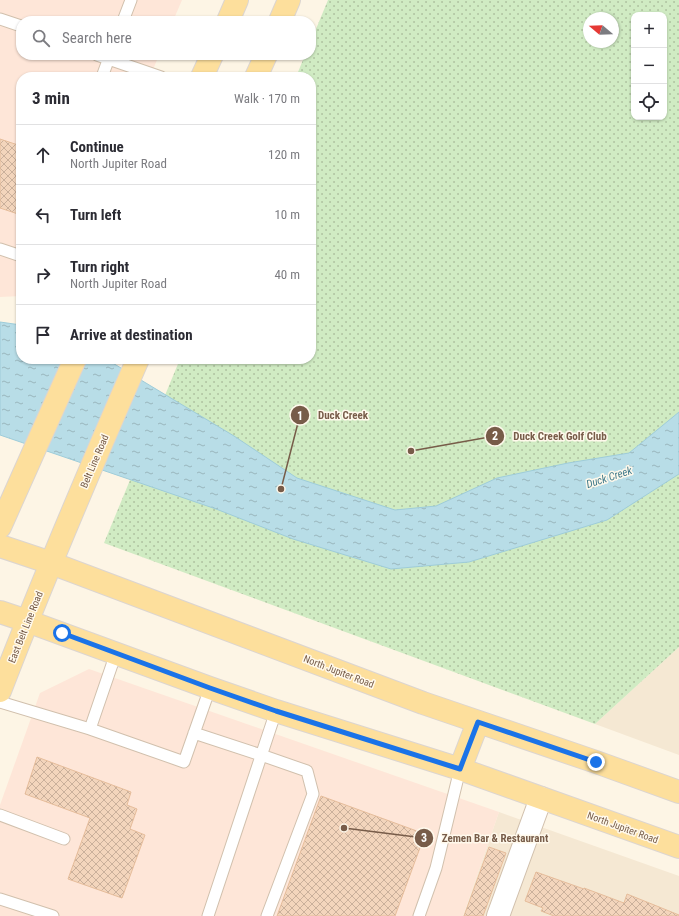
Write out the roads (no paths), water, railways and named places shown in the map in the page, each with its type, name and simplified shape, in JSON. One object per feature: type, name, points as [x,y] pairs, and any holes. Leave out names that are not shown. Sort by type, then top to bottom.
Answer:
[{"type":"main road","points":[[230,16],[237,0]]},
{"type":"main road","points":[[282,16],[290,0]]},
{"type":"main road","points":[[204,72],[210,60]]},
{"type":"main road","points":[[258,72],[264,60]]},
{"type":"main road","points":[[0,527],[73,364]]},
{"type":"main road","name":"Belt Line Road","points":[[51,563],[136,364]]},
{"type":"main road","name":"North Jupiter Road","points":[[0,546],[51,563],[423,703],[679,792]]},
{"type":"main road","name":"East Belt Line Road","points":[[0,691],[51,563]]},
{"type":"main road","name":"North Jupiter Road","points":[[0,612],[276,711],[460,769],[679,847]]},
{"type":"main road","points":[[460,769],[478,722]]},
{"type":"street","points":[[498,916],[541,798]]},
{"type":"lane","points":[[125,16],[130,0]]},
{"type":"lane","points":[[0,19],[16,24]]},
{"type":"lane","points":[[104,72],[108,60]]},
{"type":"lane","points":[[117,60],[148,72]]},
{"type":"lane","points":[[0,249],[16,254]]},
{"type":"lane","points":[[90,729],[116,653]]},
{"type":"lane","points":[[0,702],[90,729],[184,762],[210,688]]},
{"type":"lane","points":[[208,916],[276,711]]},
{"type":"lane","points":[[194,733],[307,771],[312,794],[267,916]]},
{"type":"lane","points":[[419,916],[436,868],[460,769]]},
{"type":"lane","points":[[0,815],[64,839]]},
{"type":"lane","points":[[0,899],[53,916]]},
{"type":"water","points":[[0,322],[16,324],[16,364],[114,364],[234,436],[297,478],[395,510],[436,506],[497,478],[568,463],[629,453],[679,412],[679,474],[607,520],[469,562],[391,569],[293,539],[216,509],[0,435]]},
{"type":"place","name":"Duck Creek Golf Club","points":[[411,451]]},
{"type":"place","name":"Duck Creek","points":[[281,489]]},
{"type":"place","name":"Zemen Bar & Restaurant","points":[[344,828]]}]
